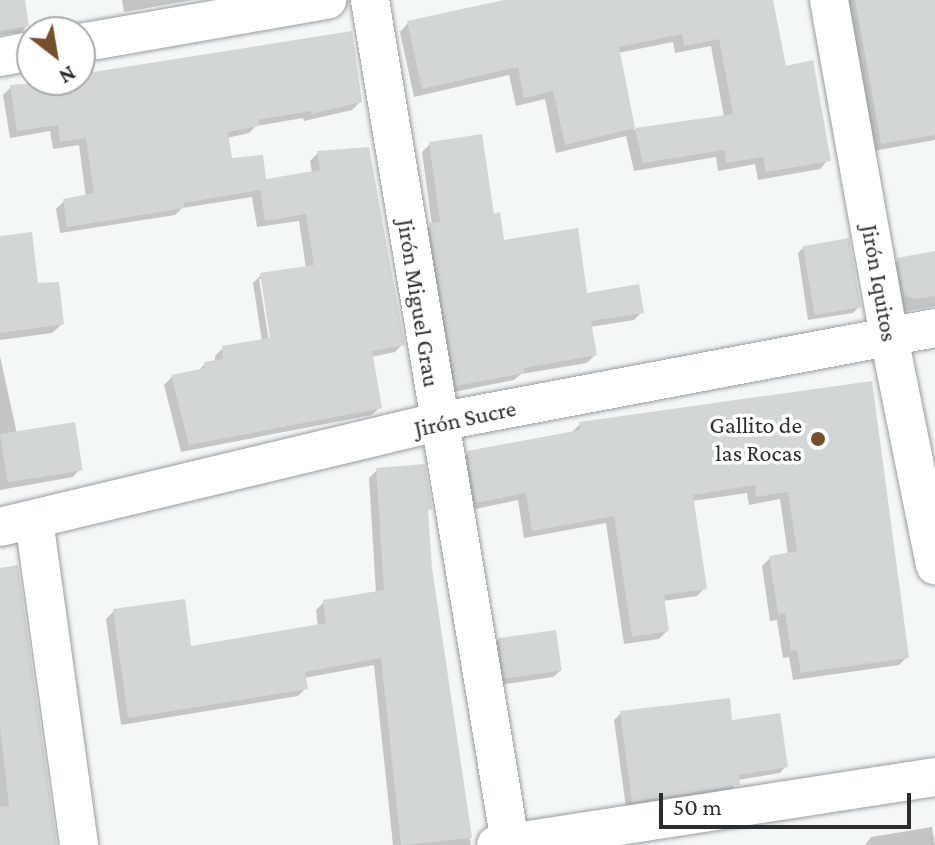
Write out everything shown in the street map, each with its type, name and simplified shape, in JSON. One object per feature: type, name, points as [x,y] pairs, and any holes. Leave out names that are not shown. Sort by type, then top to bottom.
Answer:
[{"type":"street","points":[[96,40],[327,0]]},
{"type":"street","name":"Jirón Miguel Grau","points":[[370,0],[503,844]]},
{"type":"street","name":"Jirón Iquitos","points":[[829,0],[889,337],[935,565]]},
{"type":"street","name":"Jirón Sucre","points":[[17,523],[438,422],[935,328]]},
{"type":"street","points":[[17,523],[79,845]]},
{"type":"street","points":[[503,844],[935,777]]},
{"type":"building","points":[[0,0],[25,0],[27,16],[16,16],[16,28],[0,31]]},
{"type":"building","points":[[504,0],[773,0],[786,66],[813,60],[831,161],[766,172],[763,157],[726,163],[724,150],[643,163],[635,128],[565,145],[553,91],[524,98],[518,67],[422,89],[407,21]],"holes":[[[682,34],[684,46],[719,39],[733,114],[635,128],[619,47]]]},
{"type":"building","points":[[855,0],[935,0],[935,135],[881,144]]},
{"type":"building","points":[[352,31],[362,102],[311,114],[311,111],[258,120],[259,126],[228,132],[232,158],[263,155],[266,179],[320,170],[317,151],[369,147],[405,345],[372,351],[382,408],[189,445],[171,375],[205,368],[204,362],[223,359],[222,346],[270,338],[260,273],[314,265],[306,214],[265,221],[260,190],[184,203],[185,208],[67,227],[63,199],[94,193],[86,138],[60,142],[58,125],[17,131],[10,85],[16,85],[16,96],[96,96],[96,71]]},
{"type":"building","points":[[482,134],[494,214],[500,212],[504,240],[578,228],[587,293],[639,284],[644,313],[591,321],[597,355],[524,368],[524,373],[456,386],[429,223],[440,222],[429,142]]},
{"type":"building","points":[[32,232],[38,283],[59,282],[64,324],[0,333],[0,236]]},
{"type":"building","points":[[849,238],[861,307],[815,315],[803,246]]},
{"type":"building","points":[[935,251],[935,296],[915,299],[904,295],[897,258]]},
{"type":"building","points":[[872,381],[909,658],[801,673],[797,650],[791,651],[785,613],[778,614],[769,556],[797,551],[788,492],[756,497],[755,485],[693,495],[707,589],[664,595],[669,631],[632,637],[614,516],[532,531],[526,493],[476,503],[467,451],[580,430],[579,422]]},
{"type":"building","points":[[75,422],[83,470],[8,482],[0,434]]},
{"type":"building","points":[[425,464],[432,509],[428,510],[432,568],[472,838],[401,845],[381,658],[305,672],[308,689],[128,718],[113,609],[185,599],[191,646],[326,623],[323,600],[384,590],[376,468]]},
{"type":"building","points":[[18,565],[57,845],[0,845],[0,807],[9,806],[0,728],[0,568]]},
{"type":"building","points":[[556,630],[562,671],[504,679],[499,638]]},
{"type":"building","points":[[730,698],[732,720],[780,713],[788,767],[739,775],[740,785],[632,802],[620,711]]},
{"type":"place","name":"Gallito de las Rocas","points":[[818,439]]}]
